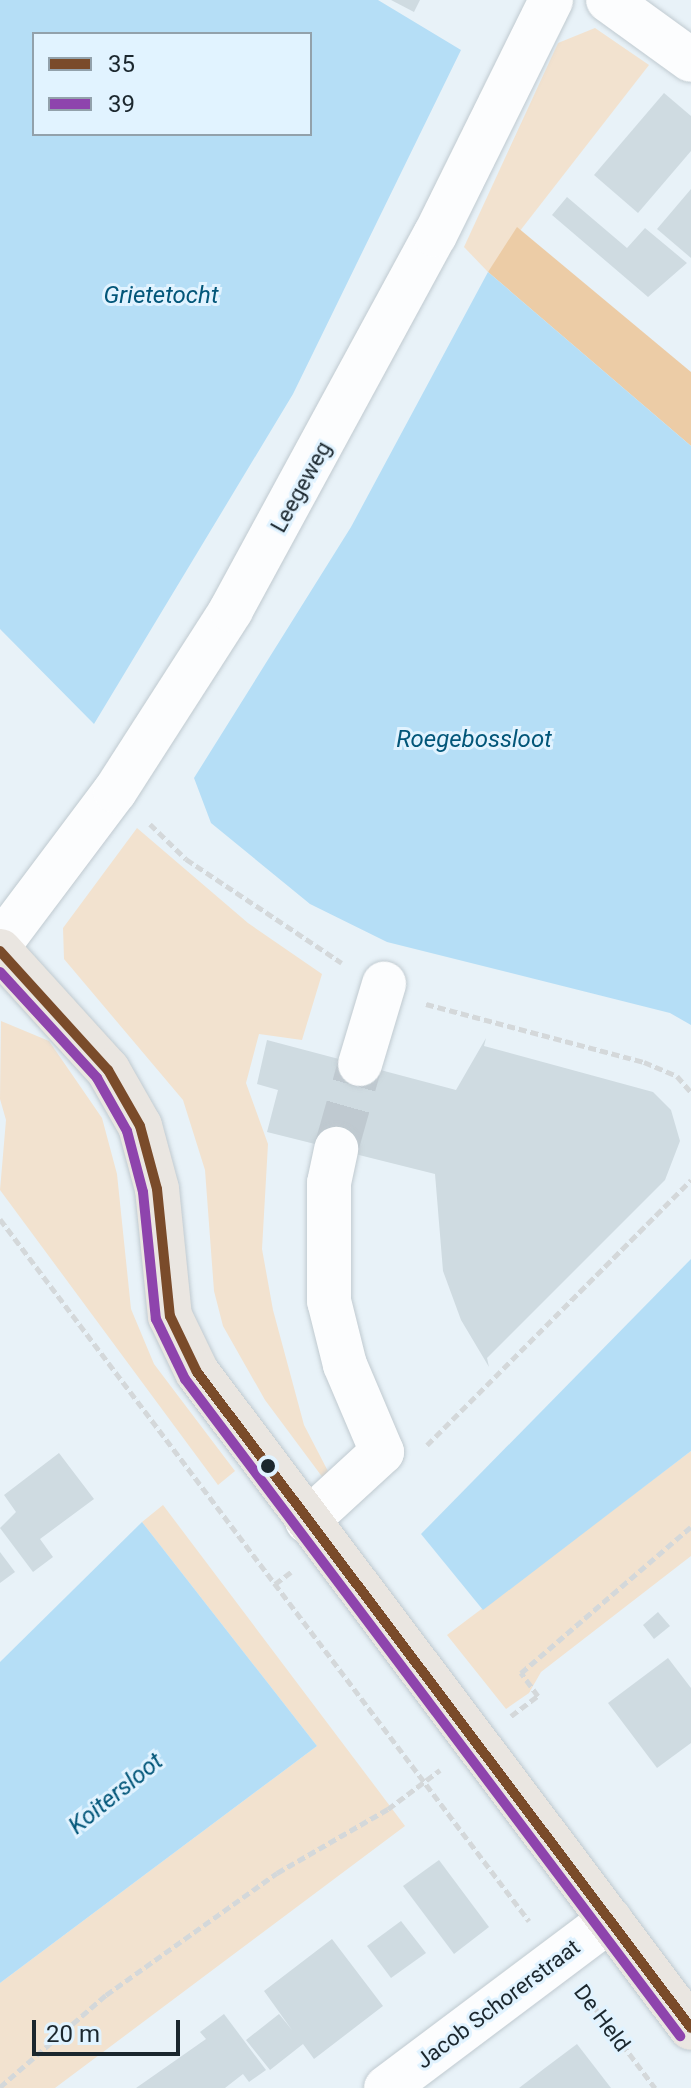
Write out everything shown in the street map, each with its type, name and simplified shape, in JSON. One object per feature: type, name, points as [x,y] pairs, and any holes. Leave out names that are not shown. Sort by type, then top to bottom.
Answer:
[{"type":"main road","points":[[0,951],[126,1097],[150,1157],[163,1284],[182,1345],[307,1521],[691,2028]]},
{"type":"street","name":"Leegeweg","points":[[0,944],[115,791],[313,468],[551,0]]},
{"type":"street","points":[[608,0],[691,60]]},
{"type":"street","points":[[360,1064],[384,984]]},
{"type":"street","points":[[307,1521],[382,1452],[345,1365],[329,1301],[329,1183],[336,1149]]},
{"type":"street","name":"Jacob Schorerstraat","points":[[386,2088],[610,1920]]},
{"type":"path","points":[[115,791],[186,859],[323,954],[447,1014],[644,1062],[677,1076],[691,1092]]},
{"type":"path","points":[[422,1450],[691,1180]]},
{"type":"path","name":"De Held","points":[[0,1219],[655,2088]]},
{"type":"path","points":[[0,2087],[106,1995],[277,1873],[424,1782],[538,1696],[521,1673],[547,1646],[691,1527]]},
{"type":"shaded area","points":[[595,28],[649,65],[488,272],[464,247],[558,43]]},
{"type":"shaded area","points":[[517,227],[691,372],[691,446],[488,272]]},
{"type":"shaded area","points":[[137,828],[248,923],[322,974],[302,1040],[259,1034],[246,1083],[268,1144],[262,1249],[273,1310],[304,1425],[331,1477],[326,1482],[265,1400],[223,1326],[214,1291],[205,1170],[183,1100],[64,959],[63,928]]},
{"type":"shaded area","points":[[1,1021],[49,1041],[102,1118],[117,1174],[131,1309],[154,1364],[235,1471],[218,1485],[0,1190],[6,1120],[0,1099]]},
{"type":"shaded area","points":[[691,1451],[691,1556],[541,1672],[529,1693],[506,1709],[447,1635]]},
{"type":"shaded area","points":[[163,1505],[405,1826],[55,2088],[0,2088],[0,1983],[317,1746],[142,1522]]},
{"type":"water","name":"Grietetocht","points":[[0,0],[378,0],[461,50],[293,394],[94,724],[0,629]]},
{"type":"water","name":"Roegebossloot","points":[[488,272],[691,446],[691,1025],[670,1013],[387,942],[310,904],[211,823],[194,778],[351,527]]},
{"type":"water","points":[[691,1259],[691,1451],[483,1610],[421,1534]]},
{"type":"water","name":"Koitersloot","points":[[142,1522],[317,1746],[0,1983],[0,1662]]},
{"type":"building","points":[[391,0],[420,0],[414,12]]},
{"type":"building","points":[[664,93],[691,116],[691,151],[638,213],[594,175]]},
{"type":"building","points":[[691,189],[691,258],[657,229]]},
{"type":"building","points":[[567,197],[627,248],[645,228],[687,263],[648,297],[552,215]]},
{"type":"building","points":[[486,1038],[484,1046],[653,1092],[671,1110],[680,1141],[665,1180],[487,1358],[489,1367],[461,1320],[443,1271],[435,1174],[267,1132],[278,1090],[257,1084],[267,1040],[456,1090]]},
{"type":"building","points":[[59,1453],[94,1499],[40,1539],[53,1557],[33,1572],[0,1528],[16,1512],[4,1495]]},
{"type":"building","points":[[0,1552],[15,1572],[0,1583]]},
{"type":"building","points":[[658,1612],[670,1626],[654,1639],[643,1625]]},
{"type":"building","points":[[668,1658],[691,1688],[691,1743],[657,1768],[608,1703]]},
{"type":"building","points":[[439,1860],[489,1927],[454,1954],[403,1886]]},
{"type":"building","points":[[401,1921],[426,1953],[391,1978],[367,1946]]},
{"type":"building","points":[[332,1939],[383,2006],[314,2059],[303,2044],[270,2070],[246,2040],[279,2014],[292,2030],[264,1991]]},
{"type":"building","points":[[224,2014],[266,2070],[249,2082],[243,2074],[225,2088],[136,2088],[206,2039],[200,2032]]},
{"type":"building","points":[[577,2044],[611,2088],[519,2088],[545,2068]]},
{"type":"tunnel","points":[[336,1149],[360,1064]]},
{"type":"transit line","name":"35","points":[[0,951],[108,1070],[140,1126],[157,1189],[170,1316],[197,1372],[691,2028]]},
{"type":"transit line","name":"39","points":[[0,972],[97,1078],[127,1131],[143,1192],[156,1319],[185,1379],[680,2036]]}]
